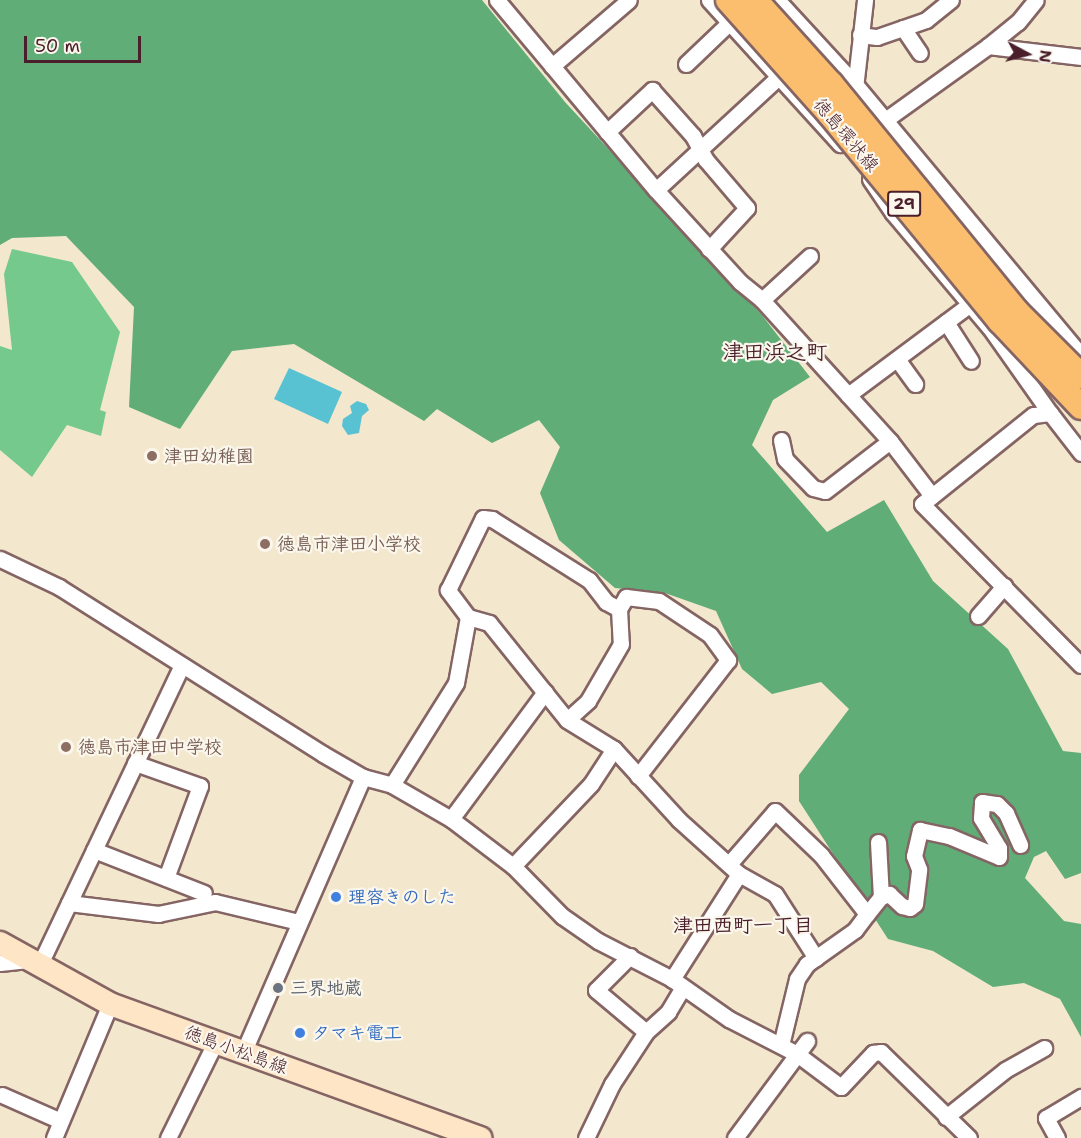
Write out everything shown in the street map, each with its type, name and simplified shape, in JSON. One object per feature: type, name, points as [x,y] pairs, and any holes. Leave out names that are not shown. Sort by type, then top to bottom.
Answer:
[{"type":"main road","name":"徳島環状線","points":[[755,0],[831,84],[1017,312],[1081,376]]},
{"type":"main road","name":"徳島環状線","points":[[729,11],[829,113],[1000,321],[1081,407]]},
{"type":"main road","name":"徳島小松島線","points":[[0,943],[110,1004],[481,1138]]},
{"type":"street","points":[[497,0],[656,190],[710,249],[762,300],[890,441],[932,496]]},
{"type":"street","points":[[552,66],[629,0]]},
{"type":"street","points":[[710,0],[729,11],[779,77],[846,150],[892,213],[970,304],[1081,453]]},
{"type":"street","points":[[774,0],[855,88],[1008,275],[1081,359]]},
{"type":"street","points":[[855,88],[865,0]]},
{"type":"street","points":[[860,35],[877,37],[926,20],[951,0]]},
{"type":"street","points":[[846,150],[988,46],[1018,22],[1036,0]]},
{"type":"street","points":[[686,64],[729,11]]},
{"type":"street","points":[[903,28],[920,53]]},
{"type":"street","points":[[656,190],[813,43]]},
{"type":"street","points":[[988,46],[1081,57]]},
{"type":"street","points":[[607,132],[652,90],[747,208],[710,249]]},
{"type":"street","points":[[762,300],[810,256]]},
{"type":"street","points":[[848,395],[1008,275]]},
{"type":"street","points":[[946,322],[971,361]]},
{"type":"street","points":[[897,359],[915,384]]},
{"type":"street","points":[[1050,413],[1033,415],[961,464],[922,504],[1081,665]]},
{"type":"street","points":[[781,440],[785,459],[813,488],[825,491],[890,441]]},
{"type":"street","points":[[619,609],[606,602],[589,580],[492,519],[483,518],[448,590],[468,617],[489,623],[567,720],[614,749],[680,820],[734,869],[774,894],[816,958]]},
{"type":"street","points":[[0,560],[58,586],[363,777],[392,785],[450,819],[513,867],[562,916],[678,983],[729,1018],[797,1054],[841,1087],[873,1053],[881,1052],[969,1138]]},
{"type":"street","points":[[978,616],[1004,586]]},
{"type":"street","points":[[567,720],[588,701],[621,644],[619,609],[626,597],[659,601],[710,635],[728,660],[638,776]]},
{"type":"street","points":[[392,785],[456,683],[468,617]]},
{"type":"street","points":[[0,963],[33,963],[69,903],[182,665]]},
{"type":"street","points":[[450,819],[545,692]]},
{"type":"street","points":[[513,867],[591,784],[614,749]]},
{"type":"street","points":[[135,763],[200,786],[166,878]]},
{"type":"street","points":[[243,1053],[363,777]]},
{"type":"street","points":[[881,897],[896,897],[906,908],[915,904],[919,869],[914,856],[920,830],[949,836],[999,857],[999,848],[981,818],[982,802],[997,804],[1006,813],[1020,845]]},
{"type":"street","points":[[586,1138],[612,1084],[646,1032],[668,1012],[678,983],[734,869],[775,811],[821,855],[867,914]]},
{"type":"street","points":[[781,1045],[797,980],[807,964],[855,930],[881,897],[878,842]]},
{"type":"street","points":[[94,850],[204,893]]},
{"type":"street","points":[[69,903],[158,914],[215,902],[299,922]]},
{"type":"street","points":[[630,956],[596,990],[646,1032]]},
{"type":"street","points":[[54,1138],[110,1004]]},
{"type":"street","points":[[735,1138],[807,1041]]},
{"type":"street","points":[[168,1138],[215,1043]]},
{"type":"street","points":[[946,1117],[1005,1070],[1044,1048]]},
{"type":"street","points":[[2,1095],[61,1121]]},
{"type":"street","points":[[1058,1138],[1046,1118],[1081,1097]]},
{"type":"green space","points":[[0,0],[482,0],[565,102],[761,314],[810,377],[773,400],[752,445],[827,532],[884,500],[933,581],[1008,649],[1063,751],[1081,753],[1081,873],[1065,879],[1046,851],[1034,857],[1025,878],[1064,921],[1081,924],[1081,1037],[1060,999],[1024,983],[993,987],[933,951],[888,939],[799,801],[799,775],[849,709],[821,682],[772,694],[742,669],[716,611],[665,593],[615,588],[559,540],[540,493],[560,447],[539,420],[492,443],[437,409],[424,421],[294,344],[232,351],[180,429],[129,407],[134,307],[66,236],[12,238],[0,245]]},
{"type":"green space","points":[[12,249],[72,262],[120,332],[100,410],[106,412],[101,436],[67,425],[32,477],[0,450],[0,346],[12,350],[4,274]]},
{"type":"water","points":[[289,368],[342,392],[328,424],[274,399]]},
{"type":"water","points":[[357,401],[366,404],[369,410],[362,416],[359,433],[348,435],[342,426],[343,419],[352,413],[350,406]]},
{"type":"place","name":"津田幼稚園","points":[[152,456]]},
{"type":"place","name":"徳島市津田小学校","points":[[265,544]]},
{"type":"place","name":"徳島市津田中学校","points":[[66,747]]},
{"type":"place","name":"理容きのした","points":[[336,897]]},
{"type":"place","name":"三界地蔵","points":[[278,988]]},
{"type":"place","name":"タマキ電工","points":[[300,1033]]},
{"type":"district","name":"津田浜之町","points":[[775,352]]},
{"type":"district","name":"津田西町一丁目","points":[[743,925]]}]
